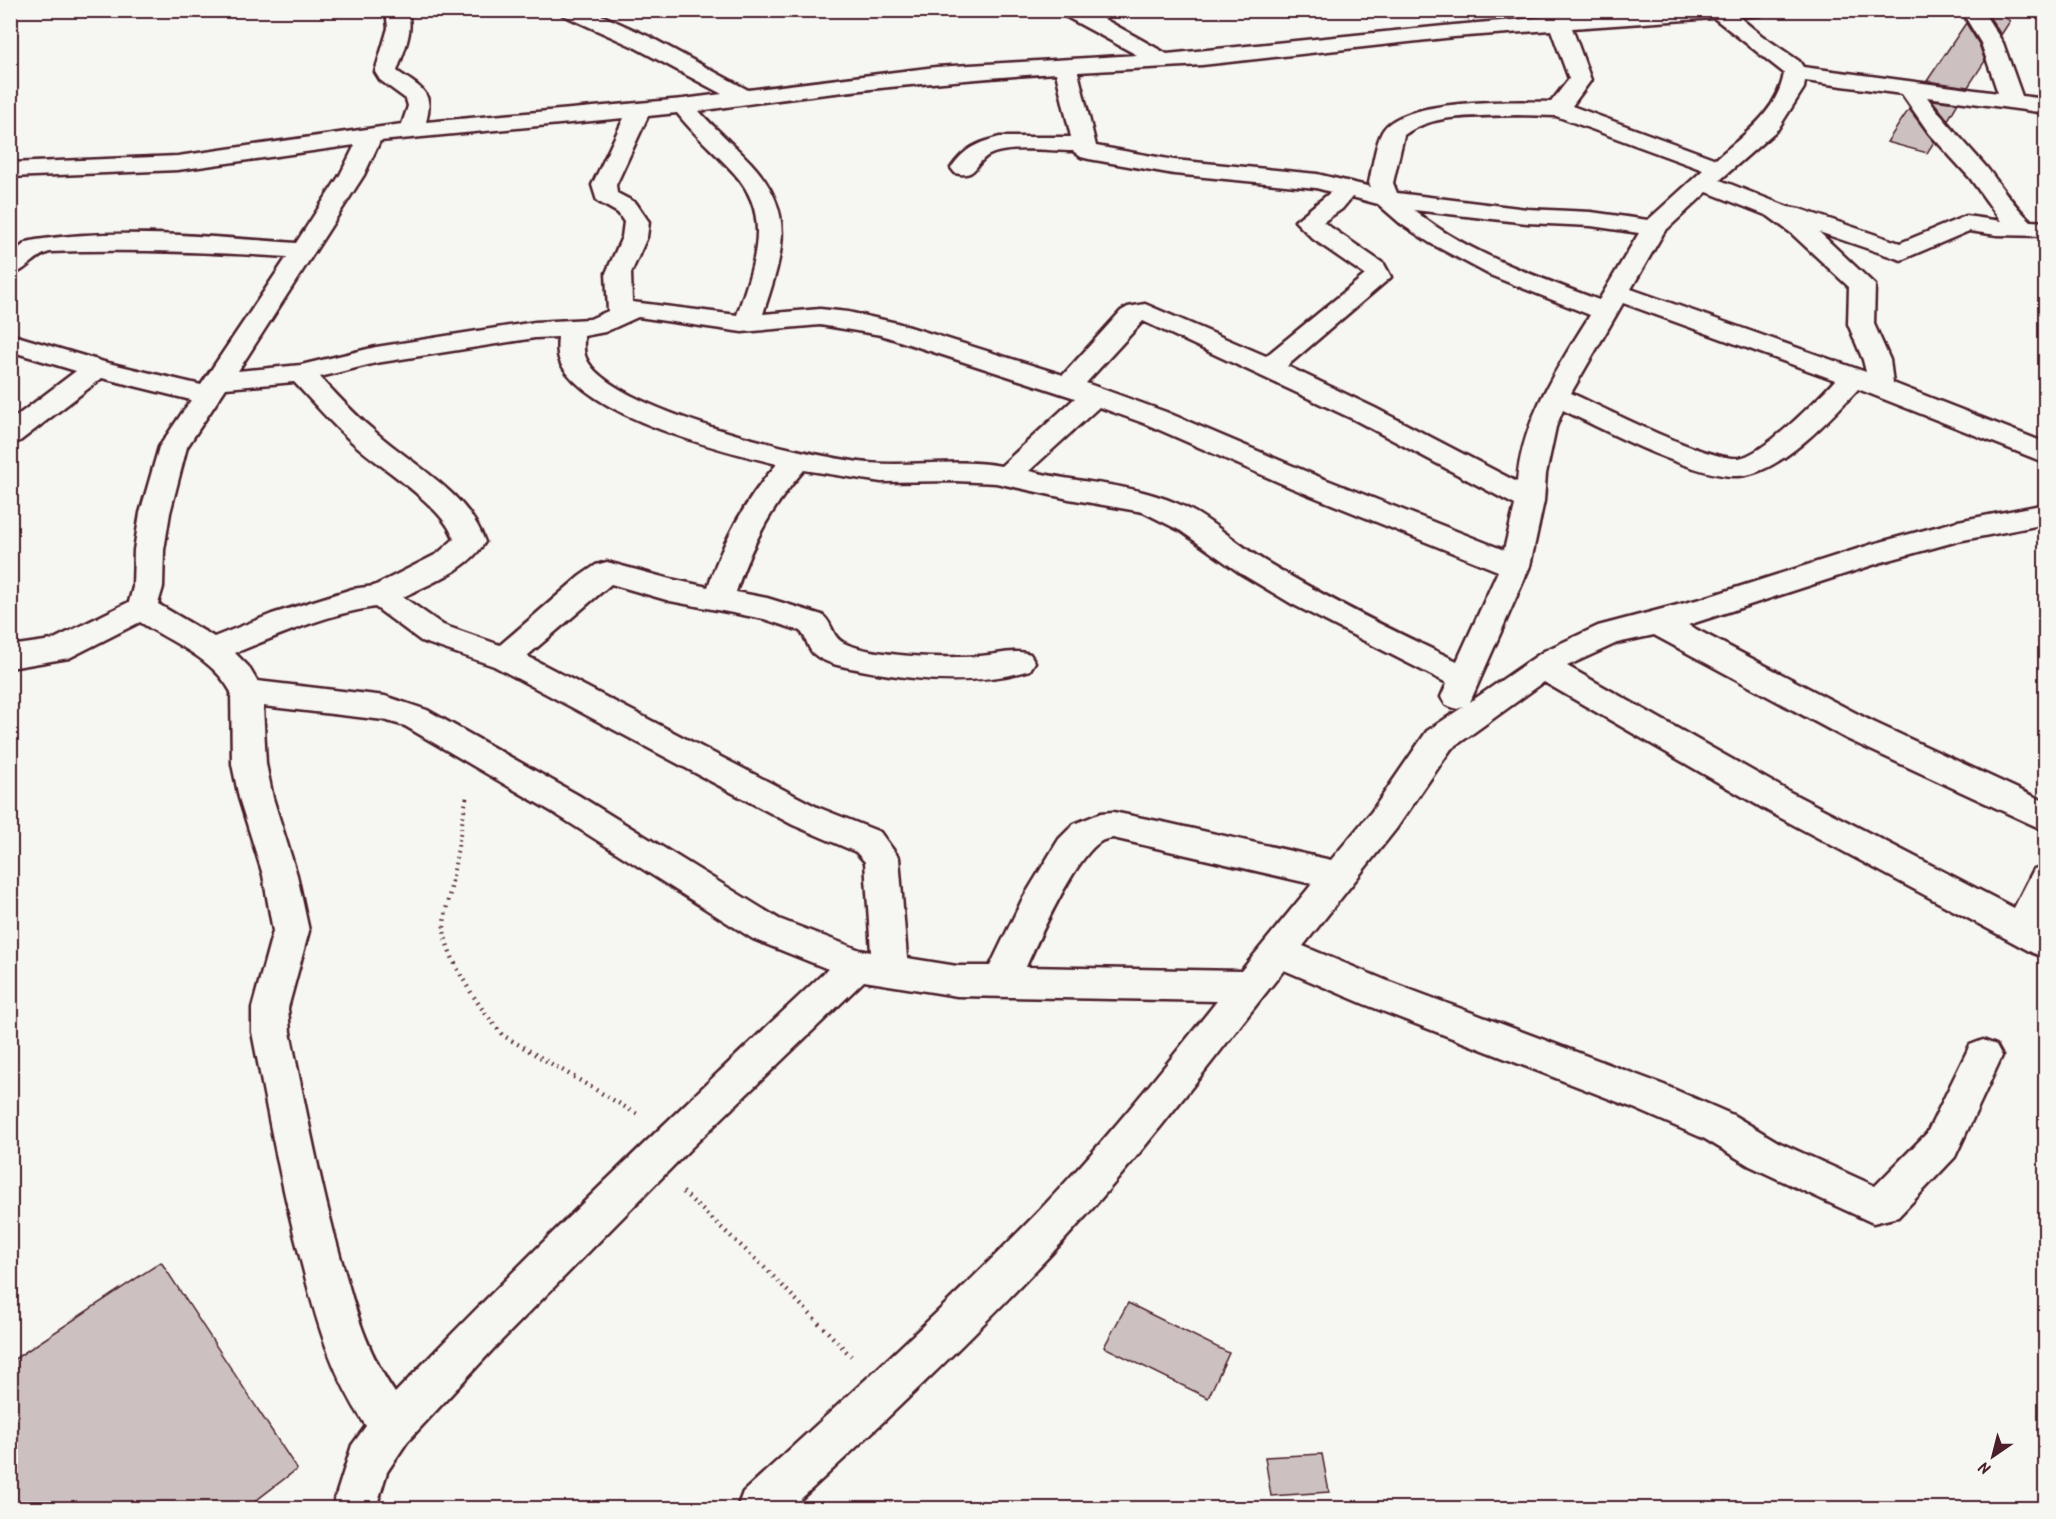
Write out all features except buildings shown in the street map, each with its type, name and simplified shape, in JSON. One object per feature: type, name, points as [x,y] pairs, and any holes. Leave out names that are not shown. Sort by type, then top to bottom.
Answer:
[{"type":"street","points":[[396,10],[399,28],[386,72],[417,96],[419,106],[412,130]]},
{"type":"street","points":[[571,10],[642,42],[745,97]]},
{"type":"street","points":[[1071,10],[1164,61]]},
{"type":"street","points":[[10,170],[178,163],[412,130],[682,106],[936,74],[1164,61],[1660,12],[1754,10]]},
{"type":"street","points":[[1971,10],[1992,43],[2012,101]]},
{"type":"street","points":[[759,1509],[885,1392],[1052,1225],[1169,1091],[1250,986],[1384,820],[1439,740],[1464,678],[1515,566],[1530,501],[1532,474],[1542,427],[1556,396],[1654,228],[1770,124],[1793,88],[1795,73],[1791,66],[1753,40],[1720,12]]},
{"type":"street","points":[[1559,23],[1580,82],[1563,100],[1559,109]]},
{"type":"street","points":[[1065,66],[1082,129],[1083,149],[1089,152],[1174,167],[1306,179],[1387,200],[1527,216],[1591,219],[1654,228]]},
{"type":"street","points":[[1795,73],[2046,106]]},
{"type":"street","points":[[1909,88],[1937,128],[1978,173],[2006,212],[2034,228]]},
{"type":"street","points":[[682,106],[696,124],[737,162],[756,184],[768,207],[770,217],[768,248],[747,324]]},
{"type":"street","points":[[1878,388],[1880,367],[1877,357],[1864,336],[1860,317],[1862,285],[1800,228],[1769,206],[1712,175],[1559,109],[1517,108],[1438,113],[1408,121],[1398,127],[1390,138],[1381,183],[1387,200],[1439,238],[1499,270],[1610,301],[1853,377],[1878,388],[2046,454]]},
{"type":"street","points":[[621,314],[618,279],[620,268],[636,236],[638,226],[631,211],[606,196],[604,185],[639,110]]},
{"type":"street","points":[[10,657],[58,650],[142,608],[148,587],[149,550],[155,513],[172,447],[258,321],[352,175],[371,136]]},
{"type":"street","points":[[963,168],[979,152],[1000,144],[1082,144]]},
{"type":"street","points":[[1269,368],[1378,277],[1375,269],[1322,234],[1307,221],[1333,204],[1346,189]]},
{"type":"street","points":[[1769,206],[1901,252],[1966,223],[1997,228],[2034,228]]},
{"type":"street","points":[[10,268],[36,247],[50,245],[162,243],[302,251]]},
{"type":"street","points":[[10,342],[97,369],[211,388],[301,373],[376,355],[424,347],[535,330],[596,326],[631,309],[747,324],[819,317],[848,320],[888,328],[1068,386],[1156,418],[1302,481],[1515,566]]},
{"type":"street","points":[[1068,386],[1130,317],[1143,312],[1269,368],[1412,437],[1530,501]]},
{"type":"street","points":[[571,329],[570,351],[573,362],[589,381],[609,395],[680,426],[732,443],[830,467],[889,474],[965,471],[1007,476],[1072,491],[1140,501],[1170,511],[1251,566],[1308,599],[1464,678]]},
{"type":"street","points":[[10,435],[97,369]]},
{"type":"street","points":[[212,650],[283,622],[352,600],[381,596],[448,561],[470,542],[470,536],[451,510],[364,438],[301,373]]},
{"type":"street","points":[[1556,396],[1692,456],[1721,465],[1741,467],[1756,462],[1777,449],[1841,391],[1853,377]]},
{"type":"street","points":[[1007,476],[1094,396]]},
{"type":"street","points":[[718,599],[727,571],[748,527],[769,492],[797,460]]},
{"type":"street","points":[[1439,740],[1543,667],[1609,634],[1658,623],[1874,554],[1958,531],[2046,514]]},
{"type":"street","points":[[505,658],[591,583],[608,572],[700,598],[718,599],[767,609],[811,622],[816,626],[823,645],[846,656],[892,665],[942,670],[982,669],[1019,662]]},
{"type":"street","points":[[354,1509],[368,1461],[392,1427],[482,1331],[664,1150],[873,968],[883,867],[882,858],[874,847],[805,816],[505,658],[432,633],[381,596]]},
{"type":"street","points":[[142,608],[212,650],[237,674],[247,692],[249,765],[256,798],[280,875],[291,931],[270,1008],[271,1032],[306,1204],[340,1330],[360,1379],[392,1427]]},
{"type":"street","points":[[1658,623],[1859,730],[2002,795],[2046,818]]},
{"type":"street","points":[[1543,667],[1778,801],[2034,936],[2046,879]]},
{"type":"street","points":[[247,692],[313,698],[398,711],[478,752],[566,804],[766,929],[873,968],[957,981],[1250,986]]},
{"type":"street","points":[[1000,983],[1035,910],[1071,849],[1086,833],[1101,826],[1113,825],[1167,836],[1339,876]]},
{"type":"street","points":[[1278,952],[1398,1001],[1650,1097],[1719,1127],[1764,1154],[1873,1205],[1884,1204],[1941,1145],[1983,1056]]},
{"type":"path","points":[[478,752],[463,806],[444,930],[451,956],[489,1020],[504,1036],[664,1150],[765,1268],[885,1392]]}]
